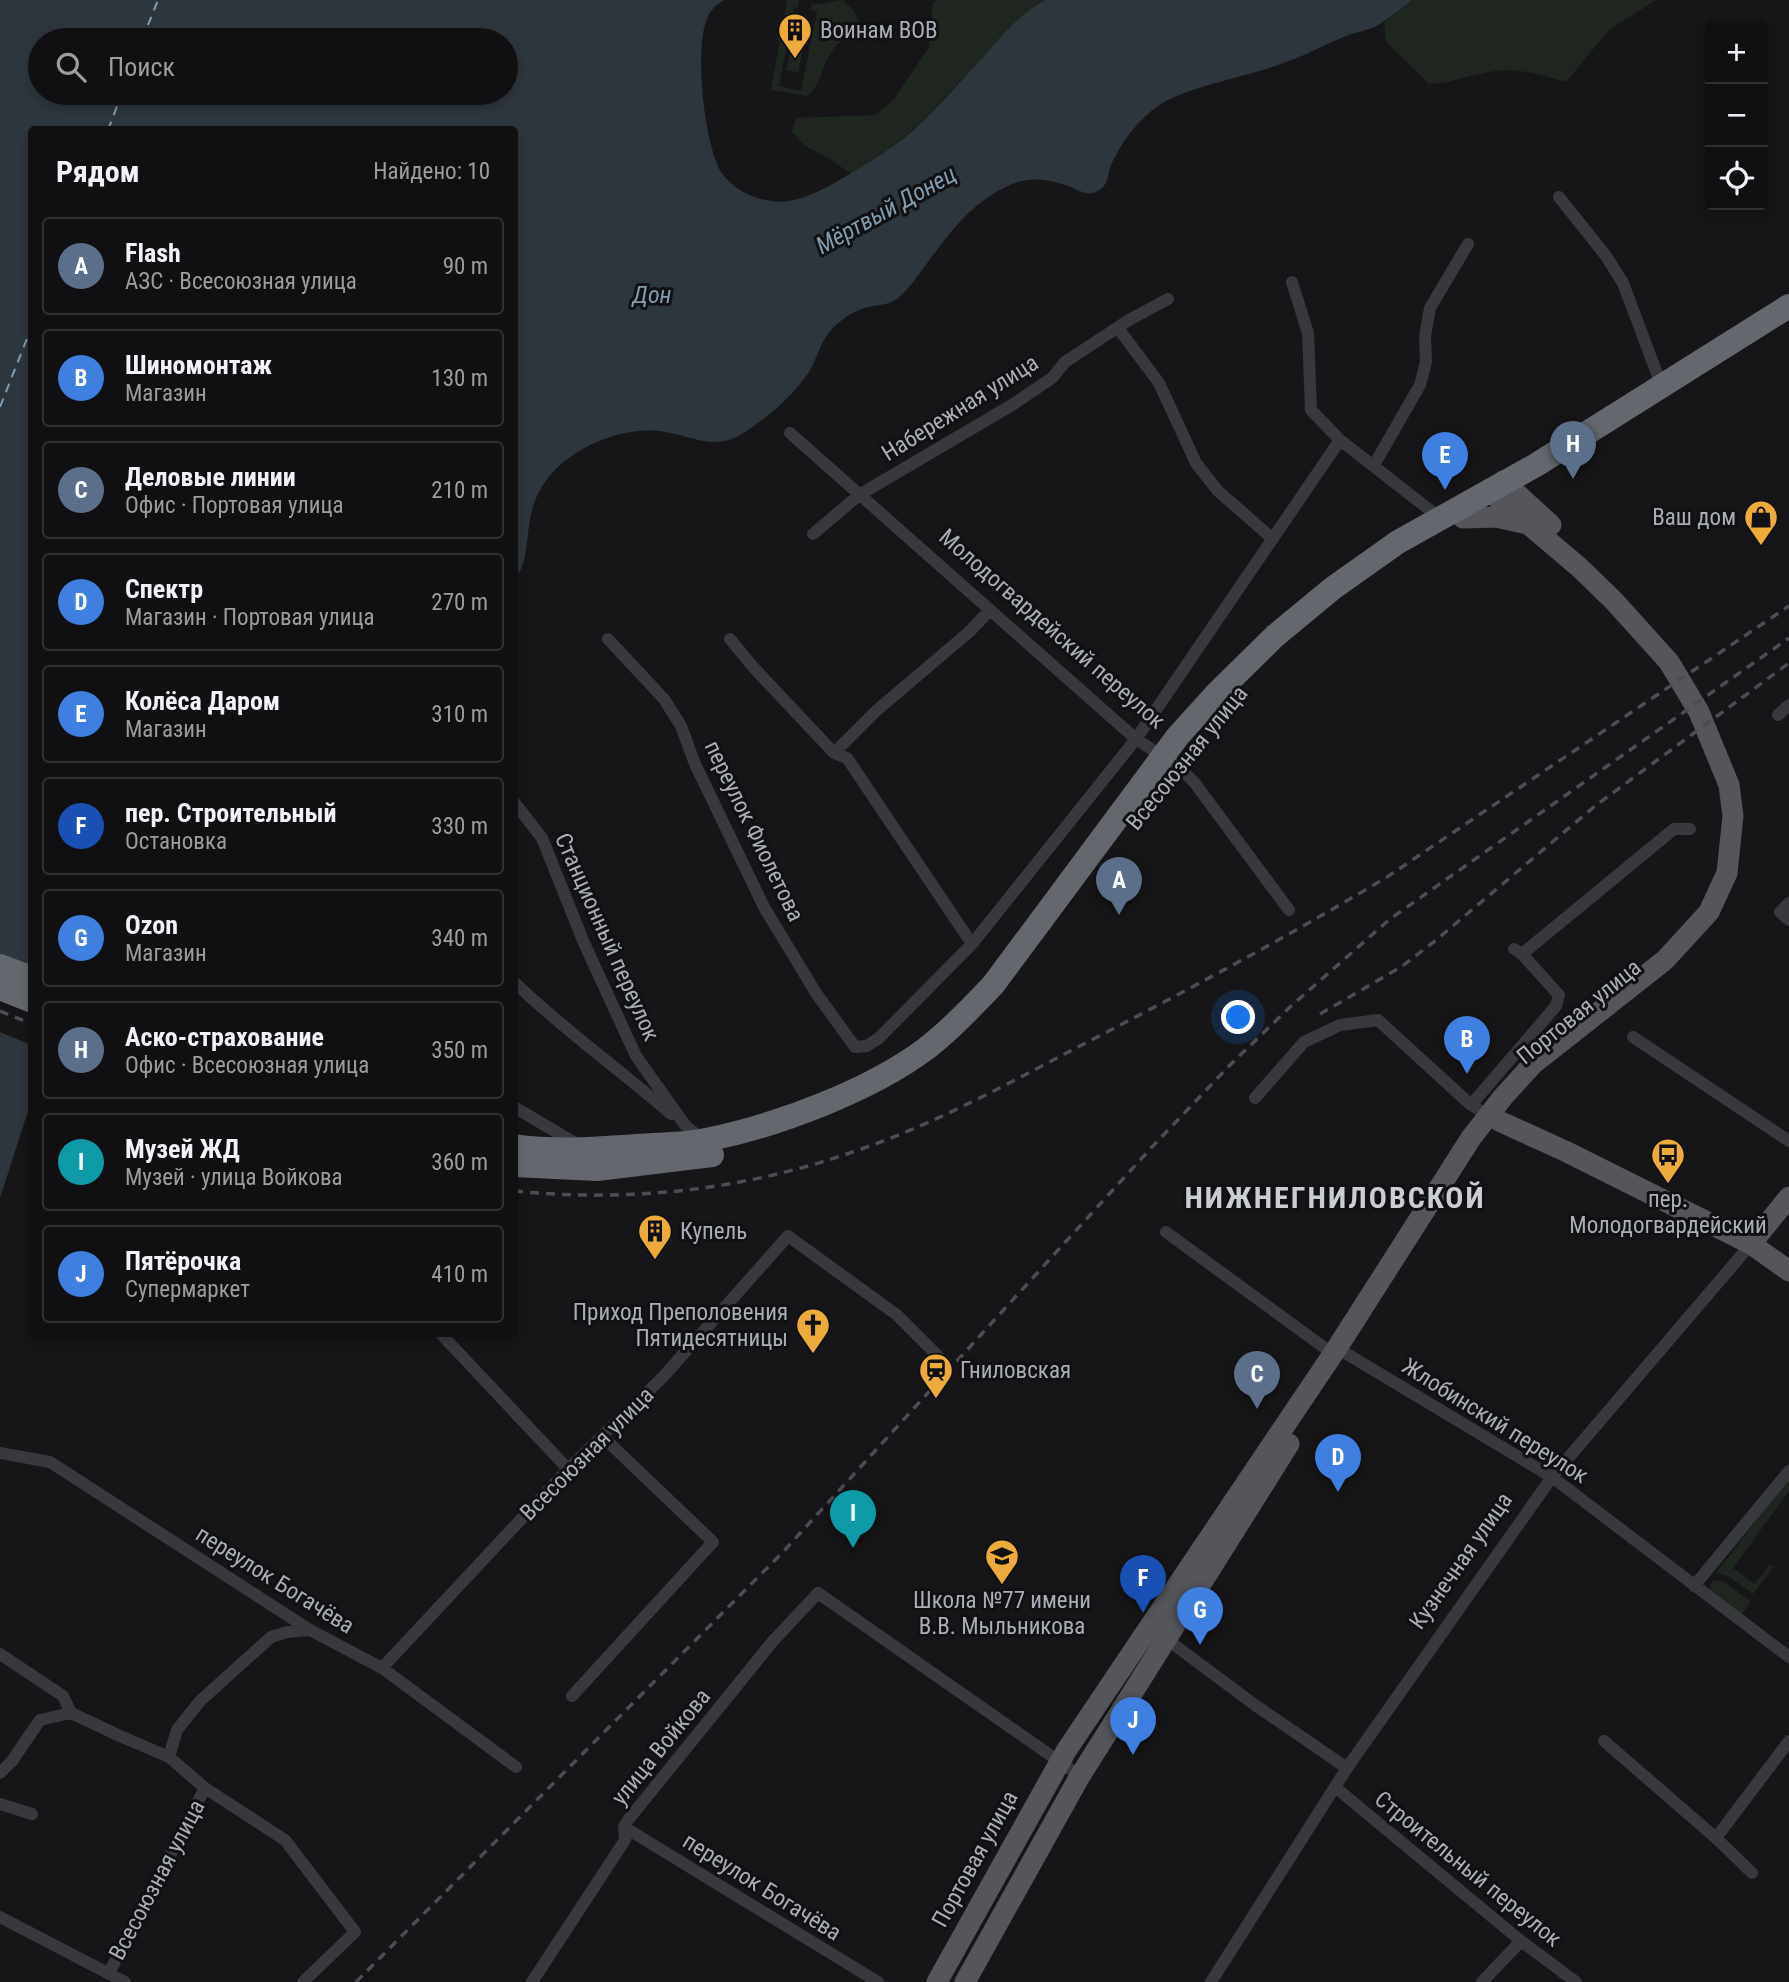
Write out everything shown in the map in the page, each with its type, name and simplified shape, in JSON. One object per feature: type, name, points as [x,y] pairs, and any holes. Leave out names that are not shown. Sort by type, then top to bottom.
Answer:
[{"type":"highway","name":"Всесоюзная улица","points":[[518,1147],[573,1156],[597,1169],[706,1157],[781,1137],[883,1093],[937,1061],[1007,994],[1217,693],[1275,636],[1333,587],[1398,542],[1452,518],[1500,490],[1789,306]]},
{"type":"highway","name":"Всесоюзная улица","points":[[518,1165],[573,1156],[704,1141],[775,1124],[876,1079],[926,1049],[993,985],[1169,761]]},
{"type":"highway","points":[[0,966],[28,976]]},
{"type":"highway","points":[[0,988],[28,999]]},
{"type":"main road","points":[[1452,518],[1496,517],[1538,522],[1532,494],[1536,465]]},
{"type":"main road","name":"Портовая улица","points":[[937,1982],[1059,1762],[1480,1146],[1486,1114],[1675,968],[1721,918],[1739,877],[1744,844],[1742,782],[1730,746],[1709,705],[1675,657],[1623,593],[1500,490]]},
{"type":"main road","points":[[1486,1114],[1751,1244],[1789,1271]]},
{"type":"main road","name":"Кузнечная улица","points":[[1751,1244],[1789,1197]]},
{"type":"main road","name":"Портовая улица","points":[[965,1982],[1080,1776],[1339,1352]]},
{"type":"street","points":[[1559,197],[1606,256],[1623,283],[1662,387]]},
{"type":"street","points":[[1374,465],[1420,385],[1426,362],[1425,336],[1430,308],[1468,244]]},
{"type":"street","points":[[1292,282],[1308,332],[1311,410],[1340,440],[1452,518]]},
{"type":"street","name":"Набережная улица","points":[[813,534],[859,495],[1012,405],[1052,379],[1065,362],[1168,299]]},
{"type":"street","points":[[1118,328],[1159,383],[1196,463],[1218,491],[1273,539]]},
{"type":"street","name":"Молодогвардейский переулок","points":[[790,433],[1136,739],[1194,782],[1289,910]]},
{"type":"street","points":[[730,639],[834,753],[847,758],[972,944],[1136,739],[1340,440]]},
{"type":"street","points":[[834,753],[876,711],[969,632],[989,611]]},
{"type":"street","name":"переулок Фиолетова","points":[[608,639],[664,699],[681,726],[695,764],[764,907],[816,993],[855,1047],[867,1046],[880,1038],[972,944]]},
{"type":"street","points":[[1778,715],[1789,705]]},
{"type":"street","name":"Станционный переулок","points":[[518,807],[542,838],[584,943],[636,1056],[685,1125]]},
{"type":"street","points":[[1255,1098],[1304,1042],[1340,1026],[1378,1020],[1486,1114],[1556,1006],[1559,995],[1518,952],[1674,829],[1690,829]]},
{"type":"street","name":"Станционный переулок","points":[[518,986],[599,1057],[704,1141]]},
{"type":"street","points":[[1633,1037],[1789,1141]]},
{"type":"street","points":[[518,1110],[573,1156]]},
{"type":"street","name":"Жлобинский переулок","points":[[1166,1231],[1339,1352],[1552,1477],[1789,1657]]},
{"type":"street","name":"Всесоюзная улица","points":[[382,1668],[568,1469],[663,1377],[788,1236],[897,1315],[938,1356]]},
{"type":"street","name":"Кузнечная улица","points":[[1211,1982],[1347,1768],[1552,1477],[1751,1244]]},
{"type":"street","points":[[444,1337],[568,1469]]},
{"type":"street","points":[[572,1696],[713,1542],[603,1437]]},
{"type":"street","name":"переулок Богачёва","points":[[0,1453],[50,1462],[310,1630],[382,1668],[516,1767]]},
{"type":"street","points":[[1694,1586],[1789,1471]]},
{"type":"street","name":"улица Войкова","points":[[532,1982],[625,1840],[624,1827],[690,1741],[773,1641],[818,1593],[1059,1762]]},
{"type":"street","points":[[169,1756],[177,1730],[200,1701],[271,1637],[310,1630]]},
{"type":"street","points":[[1165,1638],[1255,1705],[1347,1768]]},
{"type":"street","points":[[0,1654],[63,1696],[71,1713],[120,1737],[169,1756],[205,1788],[285,1840],[355,1932],[303,1982]]},
{"type":"street","points":[[0,1773],[12,1761],[40,1720],[71,1713]]},
{"type":"street","points":[[1604,1741],[1716,1838],[1752,1873]]},
{"type":"street","points":[[1716,1838],[1789,1741]]},
{"type":"street","points":[[1059,1762],[1080,1776]]},
{"type":"street","name":"Строительный переулок","points":[[1335,1787],[1521,1941],[1576,1982]]},
{"type":"street","name":"Всесоюзная улица","points":[[108,1973],[205,1788]]},
{"type":"street","points":[[0,1804],[32,1814]]},
{"type":"street","name":"переулок Богачёва","points":[[624,1827],[878,1982]]},
{"type":"street","points":[[0,1917],[125,1982]]},
{"type":"street","points":[[1482,1982],[1521,1941]]},
{"type":"shaded area","points":[[787,0],[799,0],[798,8],[794,7],[779,86],[801,91],[817,12],[810,10],[812,4],[843,0],[854,11],[861,24],[832,51],[815,88],[807,96],[771,90]]},
{"type":"shaded area","points":[[937,0],[1046,0],[1009,29],[921,123],[886,152],[851,174],[805,146],[792,132],[796,118],[875,115],[894,99],[929,47],[933,3]]},
{"type":"shaded area","points":[[1412,0],[1656,0],[1609,30],[1566,82],[1531,73],[1504,70],[1429,84],[1386,42],[1384,22]]},
{"type":"shaded area","points":[[797,23],[808,25],[798,73],[786,70]]},
{"type":"shaded area","points":[[1789,1478],[1789,1491],[1733,1568],[1755,1584],[1770,1564],[1773,1567],[1753,1594],[1728,1576],[1716,1573]]},
{"type":"shaded area","points":[[1713,1580],[1725,1582],[1751,1602],[1742,1614],[1709,1590]]},
{"type":"water","name":"Дон","points":[[0,0],[724,0],[708,16],[701,52],[703,98],[711,144],[723,175],[736,187],[753,196],[780,202],[803,197],[824,188],[894,146],[929,115],[1012,26],[1028,11],[1046,0],[1412,0],[1375,26],[1284,63],[1183,93],[1158,106],[1143,118],[1125,140],[1111,165],[1105,185],[1096,192],[1082,192],[1050,181],[1031,180],[1013,184],[993,194],[973,209],[956,227],[913,283],[898,298],[856,311],[834,327],[824,340],[809,372],[795,389],[762,420],[735,438],[716,442],[666,432],[636,431],[605,439],[576,453],[553,472],[538,494],[531,512],[524,558],[518,575],[518,126],[28,126],[28,1111],[0,1198]]},
{"type":"pier","points":[[0,956],[28,968],[28,1044],[0,1032]]},
{"type":"ferry route","points":[[147,28],[158,0]]},
{"type":"ferry route","points":[[110,126],[117,105]]},
{"type":"ferry route","points":[[0,407],[28,336]]},
{"type":"railway","points":[[518,1191],[604,1195],[736,1183],[821,1162],[925,1124],[1175,996],[1387,877],[1789,606]]},
{"type":"railway","points":[[356,1982],[783,1552],[1152,1147],[1290,1007],[1390,919],[1789,638]]},
{"type":"railway","points":[[1320,1014],[1401,967],[1595,806],[1789,663]]},
{"type":"railway","points":[[0,1011],[28,1022]]},
{"type":"place","name":"Воинам ВОВ","points":[[795,60]]},
{"type":"place","name":"Аско-страхование","points":[[1573,479]]},
{"type":"place","name":"Колёса Даром","points":[[1445,490]]},
{"type":"place","name":"Ваш дом","points":[[1761,547]]},
{"type":"place","name":"Flash","points":[[1119,915]]},
{"type":"place","name":"Шиномонтаж","points":[[1467,1074]]},
{"type":"place","name":"пер. Молодогвардейский","points":[[1668,1185]]},
{"type":"place","name":"Купель","points":[[655,1261]]},
{"type":"place","name":"Приход Преполовения Пятидесятницы","points":[[813,1355]]},
{"type":"place","name":"Гниловская","points":[[936,1400]]},
{"type":"place","name":"Деловые линии","points":[[1257,1409]]},
{"type":"place","name":"Спектр","points":[[1338,1492]]},
{"type":"place","name":"Музей ЖД","points":[[853,1548]]},
{"type":"place","name":"Школа №77 имени В.В. Мыльникова","points":[[1002,1586]]},
{"type":"place","name":"пер. Строительный","points":[[1143,1613]]},
{"type":"place","name":"Ozon","points":[[1200,1645]]},
{"type":"place","name":"Пятёрочка","points":[[1133,1755]]},
{"type":"district","name":"НИЖНЕГНИЛОВСКОЙ","points":[[1335,1197]]},
{"type":"water label","name":"Мёртвый Донец","points":[[886,210]]}]
